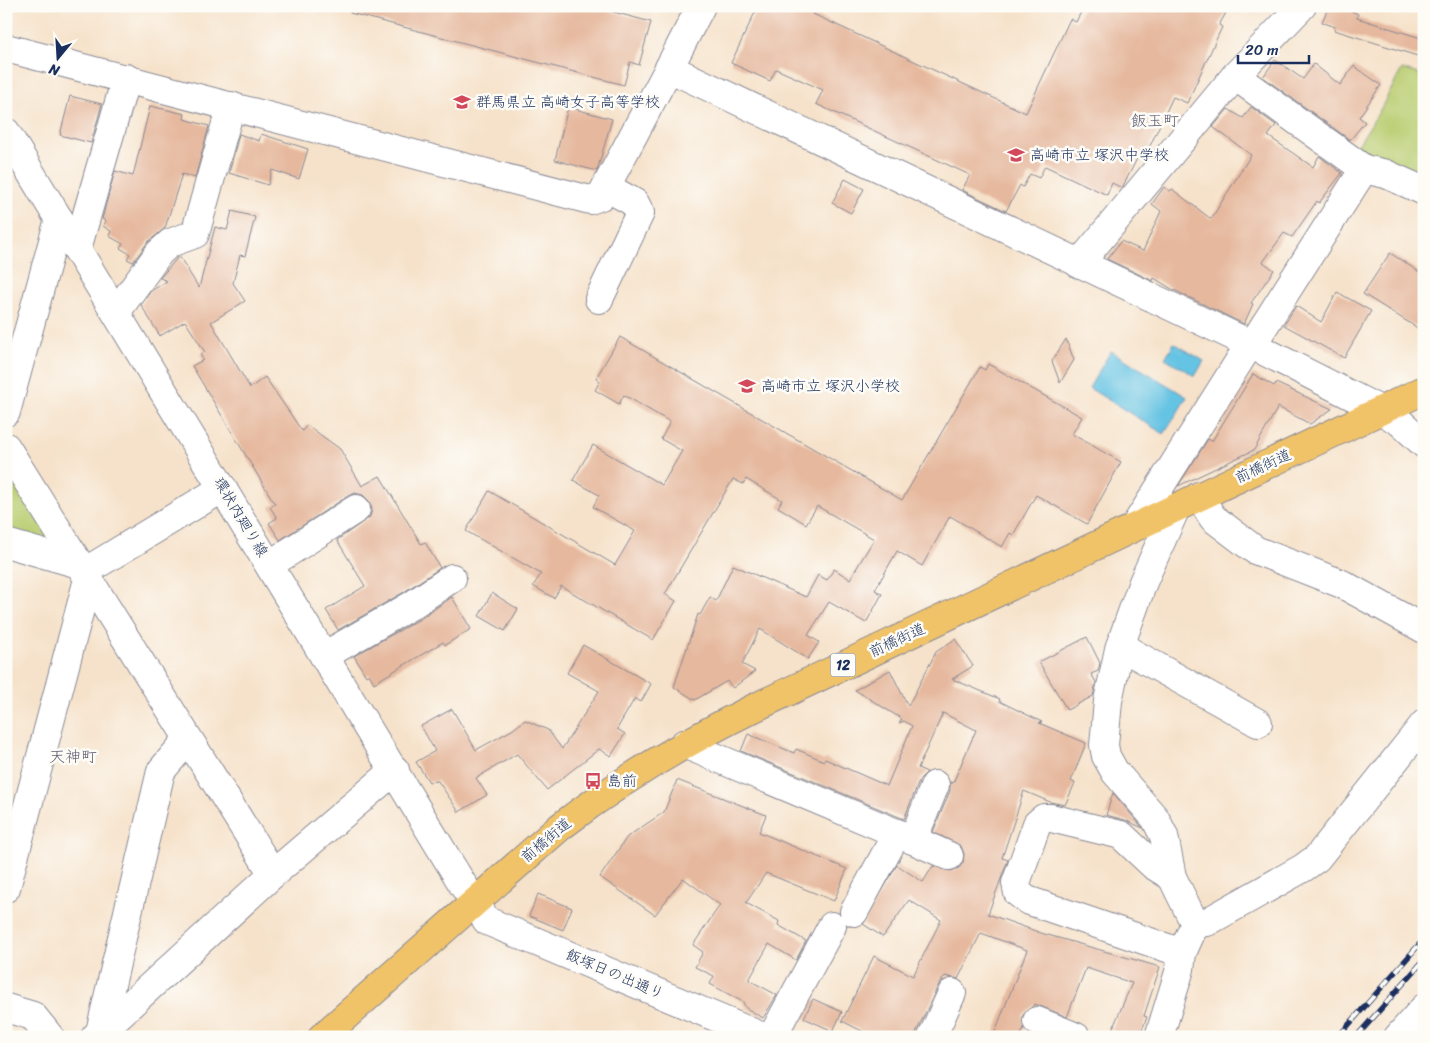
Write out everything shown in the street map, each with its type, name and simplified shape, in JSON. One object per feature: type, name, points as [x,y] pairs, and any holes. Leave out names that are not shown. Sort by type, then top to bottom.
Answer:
[{"type":"main road","name":"前橋街道","points":[[322,1037],[581,811],[684,744],[765,702],[1424,390]]},
{"type":"street","points":[[6,48],[590,200],[601,196],[702,6]]},
{"type":"street","points":[[1079,264],[1235,76],[1302,6]]},
{"type":"street","points":[[669,68],[1251,344],[1380,410],[1400,422],[1424,444]]},
{"type":"street","points":[[1235,76],[1364,169],[1386,174],[1424,191]]},
{"type":"street","points":[[76,249],[126,78]]},
{"type":"street","points":[[117,311],[158,253],[176,240],[195,234],[231,106]]},
{"type":"street","name":"環状内廻り線","points":[[6,132],[76,249],[117,311],[324,656],[475,902]]},
{"type":"street","points":[[1135,526],[1364,169]]},
{"type":"street","points":[[599,299],[640,213],[635,203],[606,187]]},
{"type":"street","points":[[6,412],[59,219]]},
{"type":"street","points":[[6,447],[273,874]]},
{"type":"street","points":[[6,888],[84,571],[223,488]]},
{"type":"street","points":[[1195,924],[1172,877],[1164,836],[1155,818],[1115,772],[1106,756],[1105,726],[1120,646],[1143,582],[1188,502],[1213,518],[1255,550],[1342,584],[1424,629]]},
{"type":"street","points":[[269,564],[356,509]]},
{"type":"street","points":[[6,543],[84,571]]},
{"type":"street","points":[[324,656],[412,606],[452,578]]},
{"type":"street","points":[[1120,646],[1258,724]]},
{"type":"street","points":[[1159,1037],[1180,969],[1182,953],[1195,924],[1215,918],[1303,868],[1317,858],[1424,724]]},
{"type":"street","points":[[98,1034],[161,771],[188,739]]},
{"type":"street","points":[[684,744],[948,856]]},
{"type":"street","points":[[98,1034],[273,874],[395,770]]},
{"type":"street","points":[[772,1037],[843,919],[905,837],[935,785]]},
{"type":"street","points":[[1172,877],[1153,865],[1121,835],[1051,818],[1044,818],[1037,824],[1016,883],[1018,893],[1027,900],[1182,953]]},
{"type":"street","name":"飯塚日の出通り","points":[[475,902],[487,921],[763,1037]]},
{"type":"street","points":[[932,1037],[952,993]]},
{"type":"street","points":[[6,1008],[33,1016],[50,1037]]},
{"type":"street","points":[[1398,1037],[1424,1008]]},
{"type":"street","points":[[1037,1021],[1076,1037]]},
{"type":"green space","points":[[1402,69],[1424,76],[1424,155],[1411,180],[1354,151],[1379,112]]},
{"type":"green space","points":[[6,456],[71,559],[6,540]]},
{"type":"water","points":[[1174,343],[1204,361],[1195,376],[1165,358]]},
{"type":"water","points":[[1111,351],[1187,397],[1164,434],[1089,388]]},
{"type":"building","points":[[351,6],[591,6],[651,22],[639,65],[630,62],[624,85],[350,13]]},
{"type":"building","points":[[758,6],[817,6],[813,14],[1026,113],[1070,19],[1076,22],[1084,6],[1230,6],[1219,25],[1222,27],[1187,103],[1173,97],[1148,150],[1143,147],[1122,188],[1112,183],[1107,195],[1045,166],[1039,178],[1030,174],[1023,187],[1020,185],[1006,211],[962,190],[970,175],[816,104],[823,90],[776,69],[770,81],[731,63]]},
{"type":"building","points":[[1329,6],[1341,6],[1358,14],[1357,18],[1424,39],[1424,58],[1334,30],[1335,27],[1322,22]]},
{"type":"building","points":[[1275,60],[1303,79],[1314,64],[1340,85],[1354,66],[1381,85],[1359,117],[1365,122],[1350,140],[1263,77]]},
{"type":"building","points":[[70,96],[102,104],[91,143],[60,135]]},
{"type":"building","points":[[150,106],[185,114],[184,119],[209,126],[195,178],[182,174],[165,228],[148,242],[133,262],[127,259],[130,254],[120,248],[123,244],[109,236],[111,231],[103,226],[106,221],[102,219],[115,171],[133,176]]},
{"type":"building","points":[[568,107],[612,119],[597,171],[555,160]]},
{"type":"building","points":[[1251,107],[1276,125],[1268,136],[1313,167],[1319,156],[1342,173],[1319,203],[1317,201],[1292,237],[1284,233],[1263,262],[1274,270],[1251,303],[1253,304],[1244,324],[1172,289],[1154,278],[1153,281],[1107,259],[1121,241],[1143,251],[1161,211],[1152,204],[1164,187],[1170,191],[1172,189],[1211,219],[1251,155],[1213,127],[1228,109],[1243,118]]},
{"type":"building","points":[[239,134],[259,141],[261,134],[308,149],[299,179],[272,170],[268,185],[229,173]]},
{"type":"building","points":[[845,179],[864,189],[851,213],[832,203]]},
{"type":"building","points":[[232,211],[255,217],[245,256],[240,255],[233,283],[245,301],[211,322],[250,388],[265,377],[302,431],[307,425],[340,449],[362,486],[380,476],[421,544],[425,542],[440,568],[404,592],[338,630],[326,610],[365,586],[337,540],[370,517],[372,509],[369,501],[363,495],[355,493],[348,496],[280,540],[269,523],[277,518],[270,507],[275,504],[192,366],[203,360],[200,354],[205,352],[185,321],[160,336],[141,305],[151,291],[167,281],[160,278],[179,256],[199,288],[215,227],[227,230]]},
{"type":"building","points":[[1390,253],[1424,275],[1424,332],[1363,294]]},
{"type":"building","points":[[1337,292],[1371,311],[1344,358],[1284,325],[1296,306],[1321,322]]},
{"type":"building","points":[[620,337],[902,500],[980,367],[985,370],[988,364],[1082,417],[1072,434],[1121,462],[1087,524],[1036,495],[1013,535],[1010,533],[1002,547],[950,516],[922,566],[897,551],[875,590],[882,594],[866,623],[829,602],[808,635],[819,642],[808,659],[760,629],[742,664],[755,671],[733,688],[727,681],[695,700],[674,687],[698,614],[700,615],[710,597],[716,601],[733,565],[806,597],[818,575],[827,580],[834,569],[850,579],[874,539],[817,506],[806,524],[778,507],[782,500],[746,479],[743,484],[733,479],[665,594],[676,601],[653,640],[561,586],[554,598],[533,586],[541,574],[466,531],[489,491],[615,565],[635,531],[593,507],[599,495],[573,480],[593,445],[662,485],[682,451],[661,439],[670,422],[624,395],[619,404],[595,390],[600,381],[596,378]]},
{"type":"building","points":[[1066,339],[1074,360],[1060,383],[1052,361]]},
{"type":"building","points":[[1253,374],[1274,386],[1276,383],[1332,409],[1310,424],[1278,407],[1254,450],[1178,486],[1208,439],[1212,441]]},
{"type":"building","points":[[492,593],[518,609],[505,631],[479,616]]},
{"type":"building","points":[[452,597],[471,629],[445,645],[443,642],[374,683],[369,674],[366,676],[354,656],[420,619]]},
{"type":"building","points":[[1087,637],[1100,663],[1098,671],[1091,674],[1096,682],[1093,696],[1067,710],[1039,662]]},
{"type":"building","points":[[955,639],[973,666],[952,679],[1000,699],[999,701],[1042,722],[1039,723],[1086,743],[1071,781],[1075,783],[1065,805],[1050,802],[1024,791],[1002,858],[1008,860],[988,914],[1041,933],[1160,967],[1144,1016],[1147,1017],[1139,1037],[1109,1037],[1132,983],[1086,968],[1067,1017],[1035,1004],[1023,1015],[1024,1028],[1020,1037],[993,1037],[1027,950],[981,933],[958,979],[945,976],[938,986],[914,1037],[874,1037],[842,1021],[874,956],[913,976],[941,920],[909,900],[883,937],[863,924],[897,865],[923,882],[933,866],[951,871],[959,868],[963,863],[964,854],[961,846],[933,832],[950,791],[950,782],[953,783],[976,730],[943,713],[918,768],[927,772],[920,779],[904,819],[741,751],[748,734],[794,753],[796,749],[824,761],[825,759],[887,786],[912,726],[904,721],[899,723],[902,719],[855,690],[890,670],[908,706],[936,652]]},
{"type":"building","points":[[583,645],[651,684],[641,702],[635,698],[617,729],[625,734],[611,756],[599,749],[547,790],[517,754],[476,778],[487,795],[459,812],[438,781],[429,782],[416,762],[435,751],[421,726],[452,709],[476,750],[512,730],[525,720],[548,730],[562,749],[599,691],[567,673]]},
{"type":"building","points":[[677,780],[766,815],[759,832],[847,869],[834,901],[766,873],[746,903],[779,921],[778,925],[806,941],[796,960],[769,944],[749,980],[777,995],[763,1018],[746,1008],[743,1002],[710,984],[714,976],[695,967],[703,952],[693,945],[720,905],[683,878],[655,915],[600,877],[627,837],[664,812]]},
{"type":"building","points":[[1113,793],[1143,828],[1125,820],[1106,815]]},
{"type":"building","points":[[538,894],[572,908],[563,930],[529,916]]},
{"type":"building","points":[[813,999],[842,1012],[833,1031],[804,1018]]},
{"type":"railway","points":[[1338,1037],[1424,939]]},
{"type":"railway","points":[[1356,1037],[1424,960]]},
{"type":"place","name":"群馬県立 高崎女子高等学校","points":[[462,102]]},
{"type":"place","name":"高崎市立 塚沢中学校","points":[[1016,155]]},
{"type":"place","name":"高崎市立 塚沢小学校","points":[[747,386]]},
{"type":"place","name":"島前","points":[[593,781]]},
{"type":"district","name":"飯玉町","points":[[1155,120]]},
{"type":"district","name":"天神町","points":[[73,756]]}]
